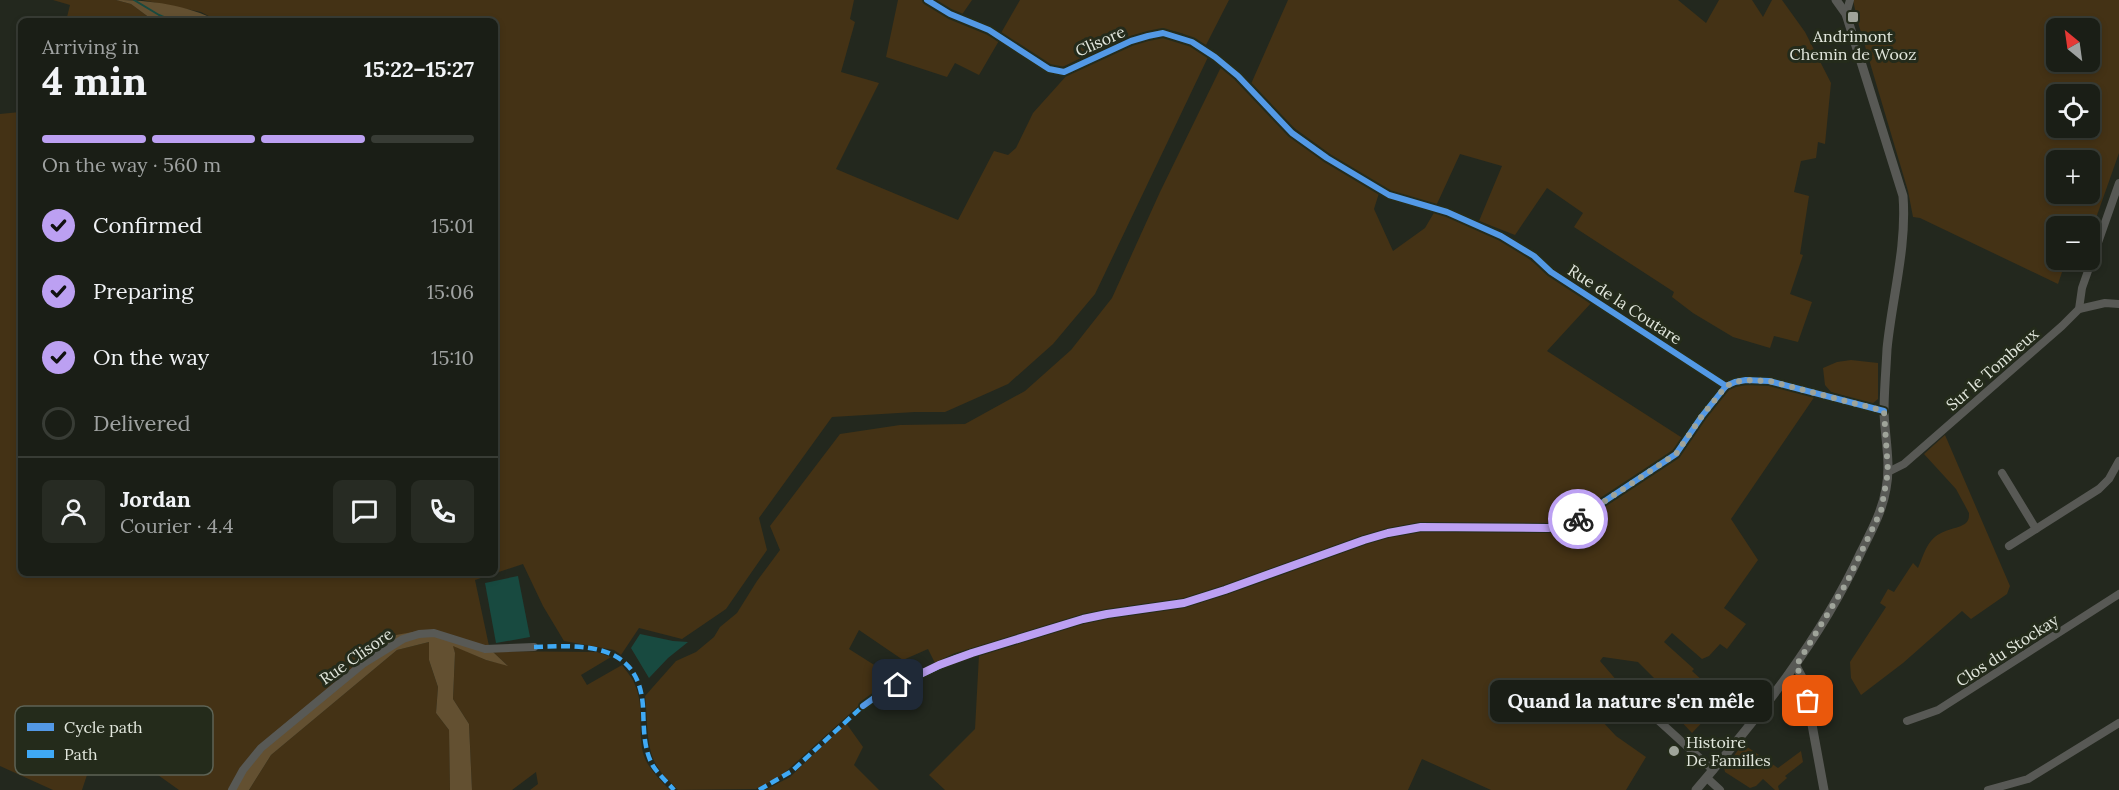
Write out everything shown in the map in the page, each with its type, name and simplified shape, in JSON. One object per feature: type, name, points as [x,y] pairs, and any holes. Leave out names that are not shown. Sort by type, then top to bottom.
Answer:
[{"type":"street","name":"Clisore","points":[[927,0],[950,14],[995,33],[1049,69],[1064,72],[1131,41],[1149,36],[1163,33],[1192,42],[1238,76],[1292,133],[1361,178]]},
{"type":"street","points":[[1696,790],[1756,719],[1796,666],[1847,582],[1881,511],[1888,472],[1884,411],[1887,348],[1904,228],[1903,196],[1846,14],[1836,0]]},
{"type":"street","points":[[1846,14],[1850,0]]},
{"type":"street","name":"Rue de la Coutare","points":[[1361,178],[1389,195],[1447,212],[1501,236],[1534,256],[1551,272],[1726,386]]},
{"type":"street","points":[[2119,183],[2082,288],[2079,309],[2105,303],[2119,304]]},
{"type":"street","name":"Sur le Tombeux","points":[[1888,472],[1904,464],[2079,309]]},
{"type":"street","points":[[863,706],[881,693],[956,658],[1083,619],[1184,603],[1388,533],[1421,527],[1548,528],[1573,522],[1676,454],[1726,386],[1746,380],[1769,381],[1884,411]]},
{"type":"street","points":[[2009,546],[2099,489],[2109,479],[2119,461]]},
{"type":"street","points":[[2002,473],[2036,529]]},
{"type":"street","name":"Clos du Stockay","points":[[1907,721],[1938,710],[2119,594]]},
{"type":"street","name":"Rue Clisore","points":[[232,790],[243,770],[261,748],[364,663],[403,639],[419,634],[434,633],[485,649],[534,647]]},
{"type":"street","points":[[1796,666],[1804,681],[1824,790]]},
{"type":"street","points":[[1638,702],[1710,774],[1720,790]]},
{"type":"street","points":[[1988,790],[2028,779],[2119,723]]},
{"type":"shaded area","points":[[53,0],[116,0],[131,4],[150,18],[67,18],[70,5]]},
{"type":"shaded area","points":[[116,0],[168,4],[211,18],[150,18],[131,4]]},
{"type":"shaded area","points":[[142,0],[854,0],[850,19],[855,22],[841,72],[879,83],[836,169],[958,220],[994,151],[1008,155],[1016,148],[1033,113],[1068,74],[1128,46],[1163,36],[1182,41],[1209,55],[1095,294],[1053,344],[1008,384],[945,412],[832,417],[759,518],[767,550],[726,609],[682,639],[639,628],[621,655],[614,650],[564,641],[543,606],[523,564],[498,572],[498,18],[212,18],[201,12]]},
{"type":"shaded area","points":[[898,0],[924,0],[1000,39],[979,75],[955,63],[947,77],[886,57]]},
{"type":"shaded area","points":[[933,0],[972,0],[961,16]]},
{"type":"shaded area","points":[[1020,0],[1229,0],[1206,45],[1177,32],[1153,31],[1125,38],[1058,69],[1034,59],[1001,33]]},
{"type":"shaded area","points":[[1288,0],[1678,0],[1706,23],[1719,0],[1752,0],[1763,17],[1772,0],[1782,0],[1805,32],[1831,83],[1825,144],[1818,142],[1816,158],[1801,161],[1794,192],[1809,196],[1800,254],[1803,255],[1790,294],[1812,302],[1798,342],[1774,336],[1770,348],[1733,337],[1693,313],[1672,297],[1674,292],[1574,227],[1583,213],[1547,188],[1515,235],[1479,221],[1502,166],[1460,154],[1436,206],[1391,192],[1360,176],[1279,117],[1251,84]]},
{"type":"shaded area","points":[[1853,0],[2119,0],[2119,153],[2097,216],[2046,216],[2046,270],[2063,270],[2058,284],[1920,218],[1913,217],[1908,191]]},
{"type":"shaded area","points":[[1222,65],[1239,79],[1296,140],[1379,193],[1374,209],[1393,251],[1425,228],[1435,211],[1509,244],[1560,282],[1592,302],[1547,351],[1684,439],[1661,462],[1561,524],[1524,526],[1441,524],[1438,522],[1380,533],[1238,584],[1176,601],[966,650],[935,663],[928,649],[903,660],[859,630],[849,649],[898,680],[865,700],[781,776],[756,789],[678,790],[661,772],[651,753],[645,696],[676,661],[696,652],[737,613],[780,550],[770,526],[840,434],[900,425],[965,424],[1025,391],[1071,350],[1112,298],[1160,192]]},
{"type":"shaded area","points":[[18,112],[18,576],[487,576],[475,580],[489,646],[396,635],[230,790],[179,790],[158,775],[213,775],[213,706],[15,706],[15,773],[0,766],[0,114]]},
{"type":"shaded area","points":[[1851,360],[1878,363],[1878,399],[1872,404],[1831,392],[1825,385],[1823,368],[1837,362]]},
{"type":"shaded area","points":[[1748,381],[1768,382],[1815,396],[1731,519],[1758,560],[1724,608],[1746,624],[1727,649],[1720,644],[1709,656],[1702,659],[1672,633],[1664,642],[1694,669],[1692,671],[1717,694],[1716,696],[1732,713],[1722,724],[1710,714],[1692,733],[1676,716],[1683,707],[1638,662],[1603,657],[1600,661],[1624,689],[1601,720],[1616,736],[1646,757],[1626,790],[1491,790],[1422,759],[1408,790],[945,790],[929,775],[975,729],[979,655],[1107,617],[1177,608],[1242,589],[1373,540],[1410,531],[1544,531],[1571,527],[1617,495],[1675,460],[1723,393],[1735,385]]},
{"type":"shaded area","points":[[1945,435],[2010,586],[2007,594],[1971,619],[1962,611],[1903,663],[1861,695],[1851,678],[1850,662],[1886,607],[1880,603],[1888,589],[1894,592],[1913,563],[1918,568],[1927,547],[1935,537],[1968,520],[1969,513],[1956,489],[1924,454]]},
{"type":"shaded area","points":[[424,630],[492,651],[508,666],[486,660],[453,646],[455,653],[453,699],[469,724],[472,790],[450,790],[449,730],[436,713],[438,687],[429,660],[429,642],[397,650],[271,755],[249,790],[230,790],[276,731],[396,635]]},
{"type":"shaded area","points":[[429,642],[429,660],[438,687],[436,713],[449,730],[450,790],[249,790],[271,755],[397,650]]},
{"type":"shaded area","points":[[452,645],[486,660],[507,665],[492,651],[597,652],[611,657],[581,675],[587,685],[622,665],[633,680],[638,693],[644,756],[652,770],[670,790],[530,790],[538,784],[536,772],[512,790],[472,790],[469,724],[453,699],[455,653]]},
{"type":"shaded area","points":[[846,723],[863,747],[854,765],[879,790],[765,790],[790,777]]},
{"type":"shaded area","points":[[1743,744],[1778,768],[1801,751],[1803,762],[1785,776],[1787,778],[1778,786],[1779,790],[1775,790],[1763,779],[1750,788],[1725,772],[1724,768]]},
{"type":"shaded area","points":[[20,775],[87,775],[82,790],[53,790]]},
{"type":"water","points":[[518,576],[530,637],[496,643],[485,583]]},
{"type":"water","points":[[640,634],[688,642],[668,658],[649,678],[631,648]]},
{"type":"waterway","points":[[134,0],[166,18]]},
{"type":"marked path","points":[[534,647],[572,646],[606,652],[620,659],[631,670],[639,686],[647,752],[655,769],[674,790]]},
{"type":"marked path","points":[[759,790],[792,771],[863,706]]},
{"type":"cycle path","points":[[927,0],[950,14],[989,30],[1049,69],[1064,72],[1131,41],[1148,36],[1163,33],[1192,42],[1238,76],[1292,133],[1327,158],[1389,195],[1447,212],[1501,236],[1534,256],[1551,272],[1726,386]]},
{"type":"cycle path","points":[[863,706],[881,693],[956,658],[1083,619],[1184,603],[1388,533],[1421,527],[1548,528],[1573,522],[1676,454],[1726,386],[1735,382],[1769,381],[1884,411]]},
{"type":"way so far","points":[[1578,519],[1676,454],[1726,386],[1735,382],[1769,381],[1884,411],[1888,472],[1887,488],[1881,511],[1847,582],[1796,666],[1804,681],[1808,701]]},
{"type":"place","name":"Andrimont Chemin de Wooz","points":[[1853,17]]},
{"type":"place","name":"Quand la nature s'en mêle","points":[[1808,701]]},
{"type":"place","name":"Histoire De Familles","points":[[1674,751]]},
{"type":"route","points":[[898,685],[939,665],[972,653],[1055,630],[1083,619],[1184,603],[1388,533],[1421,527],[1548,528],[1562,526],[1578,519]]}]
